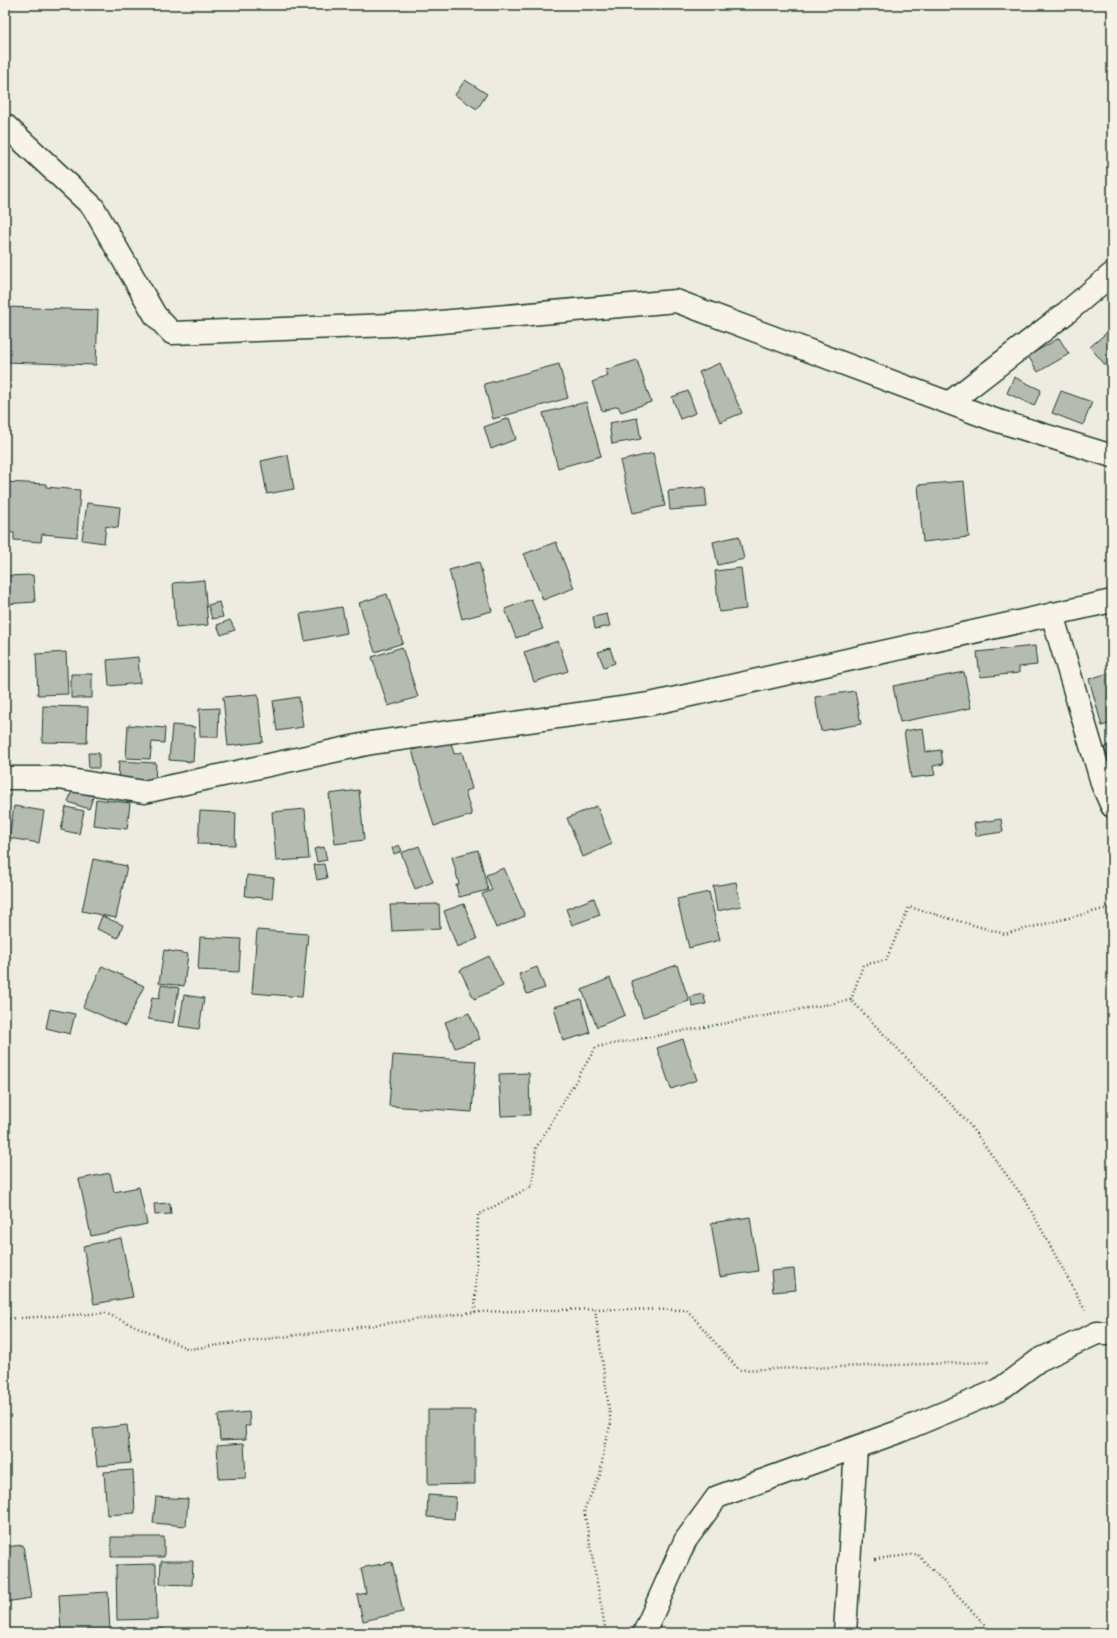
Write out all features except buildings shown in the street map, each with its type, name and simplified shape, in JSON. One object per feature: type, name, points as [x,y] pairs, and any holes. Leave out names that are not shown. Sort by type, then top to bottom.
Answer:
[{"type":"street","points":[[5,125],[93,207],[155,314],[172,333],[418,324],[676,301],[992,419],[1112,456]]},
{"type":"street","points":[[949,403],[1066,313],[1112,274]]},
{"type":"street","points":[[5,778],[58,778],[144,792],[370,742],[650,704],[1112,601]]},
{"type":"street","points":[[1052,614],[1103,786],[1112,806]]},
{"type":"street","points":[[644,1633],[685,1541],[717,1497],[898,1432],[999,1390],[1038,1360],[1105,1333]]},
{"type":"street","points":[[846,1633],[856,1447]]},
{"type":"path","points":[[851,1000],[863,965],[886,960],[909,907],[1005,934],[1108,908],[1112,909]]},
{"type":"path","points":[[475,1312],[478,1216],[532,1186],[536,1148],[596,1047],[851,1000]]},
{"type":"path","points":[[851,1000],[965,1119],[1026,1201],[1105,1333]]},
{"type":"path","points":[[595,1309],[611,1423],[600,1475],[584,1510],[606,1633]]},
{"type":"path","points":[[5,1319],[105,1313],[189,1349],[475,1312],[595,1309],[687,1310],[739,1370],[991,1362]]},
{"type":"path","points":[[850,1562],[917,1554],[993,1633]]}]
